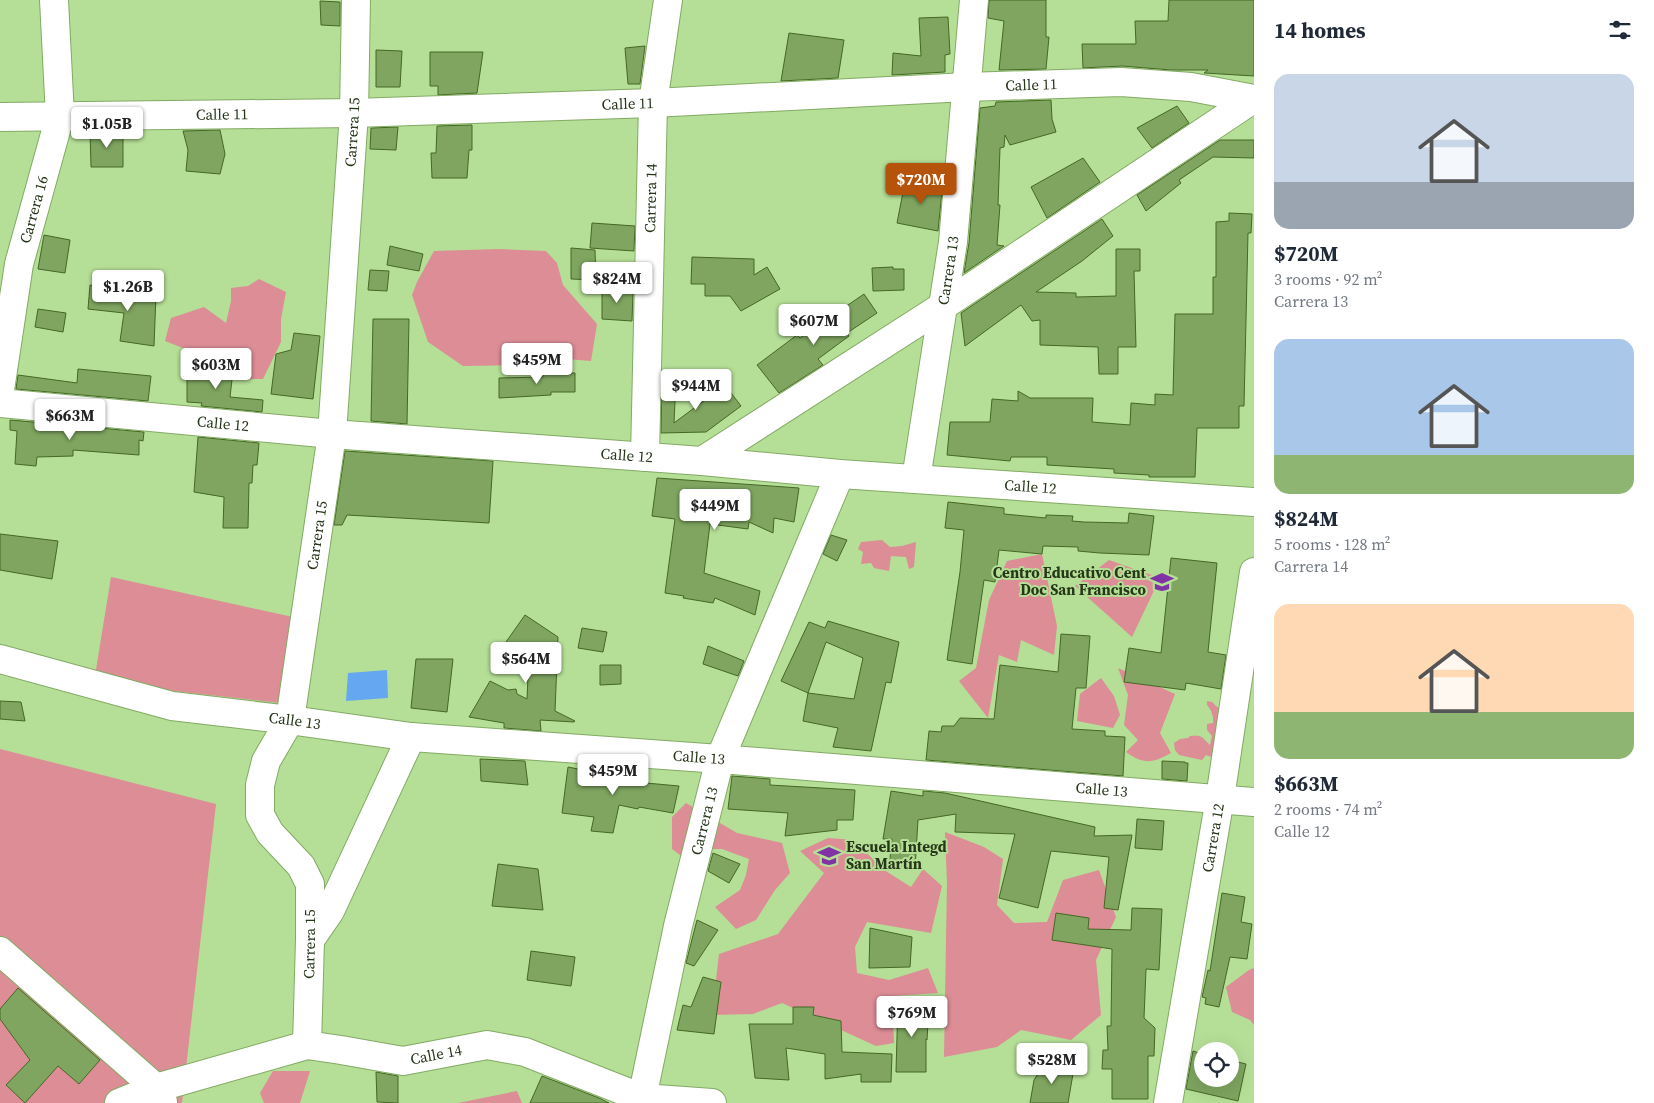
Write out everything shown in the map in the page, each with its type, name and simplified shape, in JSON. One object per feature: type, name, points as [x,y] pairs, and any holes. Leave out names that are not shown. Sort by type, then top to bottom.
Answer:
[{"type":"street","name":"Carrera 16","points":[[0,390],[19,264],[60,116],[54,0]]},
{"type":"street","name":"Carrera 15","points":[[307,1046],[310,884],[302,866],[270,833],[260,815],[260,785],[266,761],[290,720],[332,434],[354,113],[356,0]]},
{"type":"street","name":"Carrera 14","points":[[644,458],[653,103],[668,0]]},
{"type":"street","name":"Carrera 13","points":[[916,478],[953,242],[974,0]]},
{"type":"street","name":"Calle 11","points":[[0,117],[354,113],[653,103],[966,87],[1121,82],[1191,87],[1253,99]]},
{"type":"street","points":[[702,462],[943,306],[1253,99]]},
{"type":"street","name":"Calle 12","points":[[0,402],[332,434],[840,474],[1254,502]]},
{"type":"street","name":"Carrera 13","points":[[642,1098],[678,926],[720,759],[840,474]]},
{"type":"street","name":"Carrera 12","points":[[1168,1103],[1220,798],[1254,572]]},
{"type":"street","name":"Calle 13","points":[[0,659],[172,706],[412,737],[720,759],[1254,802]]},
{"type":"street","points":[[310,940],[330,911],[412,737]]},
{"type":"street","points":[[0,951],[160,1095]]},
{"type":"street","name":"Calle 14","points":[[119,1103],[160,1095],[307,1046],[403,1061],[487,1045],[525,1052],[642,1098],[712,1103]]},
{"type":"shaded area","points":[[499,249],[546,251],[557,263],[563,285],[597,324],[591,361],[567,359],[533,365],[463,366],[428,342],[412,295],[434,251]]},
{"type":"shaded area","points":[[259,279],[286,292],[281,319],[281,342],[263,379],[246,379],[229,366],[165,341],[171,318],[204,307],[226,323],[231,301],[231,288],[248,286]]},
{"type":"shaded area","points":[[882,540],[890,547],[916,542],[914,567],[909,569],[906,557],[891,556],[889,571],[874,568],[871,563],[861,564],[863,552],[858,549],[861,542]]},
{"type":"shaded area","points":[[1042,554],[1057,626],[1054,655],[1021,640],[1017,662],[999,655],[988,718],[959,681],[976,668],[989,600],[1007,561]]},
{"type":"shaded area","points":[[1109,560],[1160,578],[1132,637],[1075,586]]},
{"type":"shaded area","points":[[111,577],[302,619],[281,703],[94,682]]},
{"type":"shaded area","points":[[1118,668],[1175,694],[1160,733],[1171,753],[1154,761],[1143,761],[1126,752],[1138,740],[1124,725],[1128,695]]},
{"type":"shaded area","points":[[1101,678],[1114,696],[1120,715],[1113,728],[1077,721],[1080,694]]},
{"type":"shaded area","points":[[1207,701],[1212,702],[1217,707],[1224,708],[1214,758],[1206,755],[1202,760],[1179,755],[1175,750],[1174,743],[1180,739],[1200,736],[1210,745],[1212,736],[1207,730],[1207,724],[1213,723],[1213,718]]},
{"type":"shaded area","points":[[0,749],[216,804],[182,1103],[0,1103]]},
{"type":"shaded area","points":[[686,803],[737,833],[782,843],[790,873],[775,890],[756,920],[736,929],[715,907],[740,890],[746,875],[749,859],[722,849],[706,849],[688,861],[672,849],[672,817]]},
{"type":"shaded area","points":[[945,832],[984,847],[1003,859],[997,905],[1014,923],[1047,922],[1063,880],[1099,870],[1116,917],[1096,960],[1101,1015],[1071,1040],[1021,1030],[997,1047],[944,1057],[947,883]]},
{"type":"shaded area","points":[[828,838],[855,840],[881,868],[911,887],[923,869],[942,886],[931,933],[867,922],[855,947],[857,973],[889,980],[928,968],[938,993],[892,996],[894,1043],[876,1046],[782,1003],[753,1014],[712,1015],[719,954],[778,934],[824,873],[800,851]]},
{"type":"shaded area","points":[[1254,968],[1254,1025],[1250,1020],[1232,1012],[1226,987]]},
{"type":"shaded area","points":[[273,1071],[310,1071],[300,1103],[264,1103],[260,1093]]},
{"type":"shaded area","points":[[517,1091],[522,1103],[458,1103]]},
{"type":"water","points":[[387,670],[388,698],[346,701],[348,673]]},
{"type":"building","points":[[989,0],[1046,0],[1046,37],[1049,37],[1046,69],[999,70],[1004,21],[988,18]]},
{"type":"building","points":[[1169,0],[1254,0],[1254,76],[1204,73],[1208,70],[1171,70],[1122,66],[1083,68],[1082,44],[1136,44],[1135,21],[1168,21]]},
{"type":"building","points":[[320,1],[340,2],[340,26],[321,25]]},
{"type":"building","points":[[948,17],[950,54],[945,55],[945,72],[892,75],[893,53],[921,56],[919,18]]},
{"type":"building","points":[[789,33],[844,40],[838,78],[781,81]]},
{"type":"building","points":[[645,46],[640,84],[628,84],[625,48]]},
{"type":"building","points":[[376,50],[402,51],[400,87],[376,87]]},
{"type":"building","points":[[430,52],[483,52],[477,93],[438,95],[438,86],[430,86]]},
{"type":"building","points":[[1051,100],[1052,119],[1056,132],[1010,145],[1005,135],[1004,147],[1000,148],[998,205],[1000,205],[997,245],[1004,246],[964,273],[969,243],[980,108],[995,106],[996,102]]},
{"type":"building","points":[[1177,106],[1189,123],[1152,148],[1137,128]]},
{"type":"building","points":[[472,125],[472,150],[469,150],[467,178],[432,178],[431,153],[436,153],[437,126]]},
{"type":"building","points":[[398,127],[396,150],[370,149],[371,128]]},
{"type":"building","points":[[220,130],[225,154],[220,174],[186,171],[188,150],[183,131]]},
{"type":"building","points":[[123,131],[123,167],[91,167],[90,132]]},
{"type":"building","points":[[1220,140],[1254,140],[1254,158],[1213,157],[1179,180],[1181,183],[1146,211],[1137,195]]},
{"type":"building","points":[[1083,158],[1100,182],[1047,218],[1031,187]]},
{"type":"building","points":[[943,181],[938,231],[897,223],[905,182]]},
{"type":"building","points":[[1229,213],[1252,214],[1251,233],[1248,233],[1244,406],[1239,406],[1239,428],[1197,428],[1195,477],[1149,477],[1149,475],[1114,473],[1114,469],[1047,465],[1047,457],[1011,457],[1010,461],[947,455],[950,422],[990,422],[992,399],[1018,401],[1018,391],[1030,398],[1093,398],[1092,422],[1130,425],[1131,403],[1155,405],[1155,394],[1173,395],[1175,314],[1213,314],[1213,277],[1216,277],[1216,222],[1229,221]]},
{"type":"building","points":[[1102,219],[1113,236],[1082,261],[1036,292],[1076,293],[1076,297],[1116,296],[1116,249],[1140,249],[1140,271],[1134,271],[1136,347],[1118,347],[1118,374],[1099,374],[1098,347],[1040,345],[1040,320],[1032,321],[1021,305],[965,346],[961,313]]},
{"type":"building","points":[[592,223],[635,226],[634,251],[590,248]]},
{"type":"building","points":[[44,235],[70,240],[65,273],[38,269]]},
{"type":"building","points":[[390,246],[423,254],[419,271],[387,265]]},
{"type":"building","points":[[571,248],[595,250],[596,280],[571,279]]},
{"type":"building","points":[[692,257],[754,259],[754,275],[767,267],[780,289],[741,311],[730,296],[705,296],[705,284],[691,284]]},
{"type":"building","points":[[893,267],[893,269],[904,269],[904,290],[873,291],[872,268]]},
{"type":"building","points":[[370,270],[389,271],[387,291],[368,290]]},
{"type":"building","points":[[90,285],[156,295],[154,346],[120,341],[124,313],[88,309]]},
{"type":"building","points":[[602,288],[622,288],[622,290],[633,291],[632,321],[602,319]]},
{"type":"building","points":[[864,294],[877,313],[847,333],[849,336],[818,359],[823,365],[779,393],[757,365],[797,335],[800,338]]},
{"type":"building","points":[[38,309],[66,313],[63,332],[35,327]]},
{"type":"building","points":[[373,319],[409,319],[407,424],[371,421]]},
{"type":"building","points":[[294,333],[320,336],[313,399],[271,394],[276,354],[291,350]]},
{"type":"building","points":[[190,364],[212,366],[211,370],[233,371],[230,397],[263,400],[262,412],[201,406],[202,403],[187,402],[187,380]]},
{"type":"building","points":[[78,369],[151,376],[148,401],[16,389],[18,375],[77,383]]},
{"type":"building","points":[[543,373],[575,373],[575,392],[551,392],[551,395],[499,398],[499,378],[543,377]]},
{"type":"building","points":[[662,379],[676,379],[674,423],[725,385],[741,406],[706,432],[661,433]]},
{"type":"building","points":[[10,420],[144,432],[143,441],[139,440],[139,455],[73,450],[73,456],[37,457],[36,466],[15,464],[17,431],[10,430]]},
{"type":"building","points":[[198,437],[259,443],[257,465],[253,465],[252,483],[249,483],[248,528],[223,528],[224,497],[194,492]]},
{"type":"building","points":[[345,451],[493,461],[489,523],[347,515],[342,525],[334,525]]},
{"type":"building","points":[[657,478],[799,488],[794,522],[774,518],[773,533],[749,522],[748,529],[710,524],[704,573],[760,591],[755,615],[715,598],[713,603],[665,593],[675,519],[652,516]]},
{"type":"building","points":[[948,502],[1004,508],[1004,514],[1046,518],[1046,515],[1073,516],[1072,521],[1084,522],[1128,523],[1129,513],[1154,516],[1149,555],[1078,551],[1078,547],[1043,546],[1042,554],[999,550],[995,582],[984,580],[972,664],[947,660],[964,530],[945,528]]},
{"type":"building","points":[[0,534],[58,541],[52,579],[0,570]]},
{"type":"building","points":[[831,535],[847,540],[837,561],[823,554]]},
{"type":"building","points":[[1171,558],[1217,563],[1208,652],[1226,655],[1221,689],[1186,683],[1185,690],[1124,682],[1129,648],[1161,653]]},
{"type":"building","points":[[525,615],[558,637],[555,711],[574,722],[540,720],[541,731],[504,728],[504,723],[469,717],[490,681],[508,690],[516,689],[517,694],[527,699],[529,653],[506,642]]},
{"type":"building","points":[[828,621],[899,642],[891,683],[886,682],[871,751],[833,747],[838,728],[803,721],[808,693],[781,681],[809,622],[825,628]],"holes":[[[826,642],[863,658],[854,699],[808,693]]]},
{"type":"building","points":[[582,628],[607,632],[603,652],[578,648]]},
{"type":"building","points":[[1061,634],[1090,636],[1086,688],[1076,688],[1072,729],[1105,731],[1105,736],[1125,737],[1123,776],[926,760],[929,731],[941,732],[942,726],[954,726],[960,718],[994,719],[1000,665],[1058,672]]},
{"type":"building","points":[[708,646],[744,661],[738,676],[703,664]]},
{"type":"building","points":[[416,659],[453,659],[447,712],[411,708]]},
{"type":"building","points":[[600,665],[621,665],[621,684],[600,685]]},
{"type":"building","points":[[0,701],[21,702],[25,721],[0,719]]},
{"type":"building","points":[[480,759],[525,761],[528,785],[481,781]]},
{"type":"building","points":[[1162,761],[1188,763],[1187,781],[1162,779]]},
{"type":"building","points":[[568,767],[603,774],[603,770],[647,779],[646,783],[679,786],[673,813],[619,805],[613,833],[591,831],[594,817],[562,813]]},
{"type":"building","points":[[732,776],[770,779],[770,785],[855,790],[853,820],[837,820],[837,830],[785,836],[788,813],[728,809]]},
{"type":"building","points":[[891,791],[923,796],[923,791],[945,793],[1095,827],[1094,836],[1132,835],[1118,910],[1104,908],[1109,857],[1051,851],[1038,908],[999,898],[1015,834],[955,832],[956,814],[918,820],[915,869],[889,867],[892,839],[883,839]]},
{"type":"building","points":[[1137,819],[1164,821],[1162,850],[1135,848]]},
{"type":"building","points":[[713,853],[740,864],[729,883],[708,871]]},
{"type":"building","points":[[498,864],[538,869],[543,910],[492,906]]},
{"type":"building","points":[[1222,893],[1245,897],[1241,922],[1252,924],[1247,959],[1230,957],[1219,1007],[1205,1004],[1206,998],[1202,997],[1208,970],[1210,971]]},
{"type":"building","points":[[1132,908],[1162,909],[1159,970],[1146,969],[1144,1018],[1155,1028],[1154,1056],[1148,1056],[1148,1099],[1112,1099],[1112,1069],[1102,1069],[1103,1050],[1108,1050],[1107,1026],[1111,1026],[1112,949],[1052,940],[1056,913],[1089,918],[1088,929],[1131,930]]},
{"type":"building","points":[[697,920],[718,930],[694,966],[686,963]]},
{"type":"building","points":[[870,928],[912,937],[910,967],[869,968]]},
{"type":"building","points":[[531,951],[575,957],[571,986],[527,980]]},
{"type":"building","points":[[703,977],[721,982],[714,1034],[677,1030],[683,1005],[691,1007]]},
{"type":"building","points":[[18,988],[100,1060],[79,1084],[58,1066],[25,1103],[6,1085],[30,1060],[0,1019],[0,1009]]},
{"type":"building","points":[[898,1001],[929,1007],[926,1039],[926,1072],[896,1072]]},
{"type":"building","points":[[793,1007],[814,1007],[813,1015],[841,1021],[842,1052],[892,1054],[891,1082],[861,1082],[861,1074],[825,1079],[825,1054],[786,1048],[789,1080],[755,1078],[749,1024],[793,1024]]},
{"type":"building","points":[[1193,1051],[1194,1087],[1239,1087],[1239,1062],[1246,1064],[1238,1101],[1186,1089]]},
{"type":"building","points":[[1045,1063],[1074,1068],[1068,1103],[1030,1103],[1034,1080]]},
{"type":"building","points":[[376,1072],[398,1076],[398,1103],[377,1102]]},
{"type":"building","points":[[542,1076],[599,1098],[609,1103],[530,1103]]},
{"type":"place","name":"Centro Educativo Cent Doc San Francisco","points":[[1162,582]]},
{"type":"place","name":"Escuela Integd San Martín","points":[[829,856]]}]
